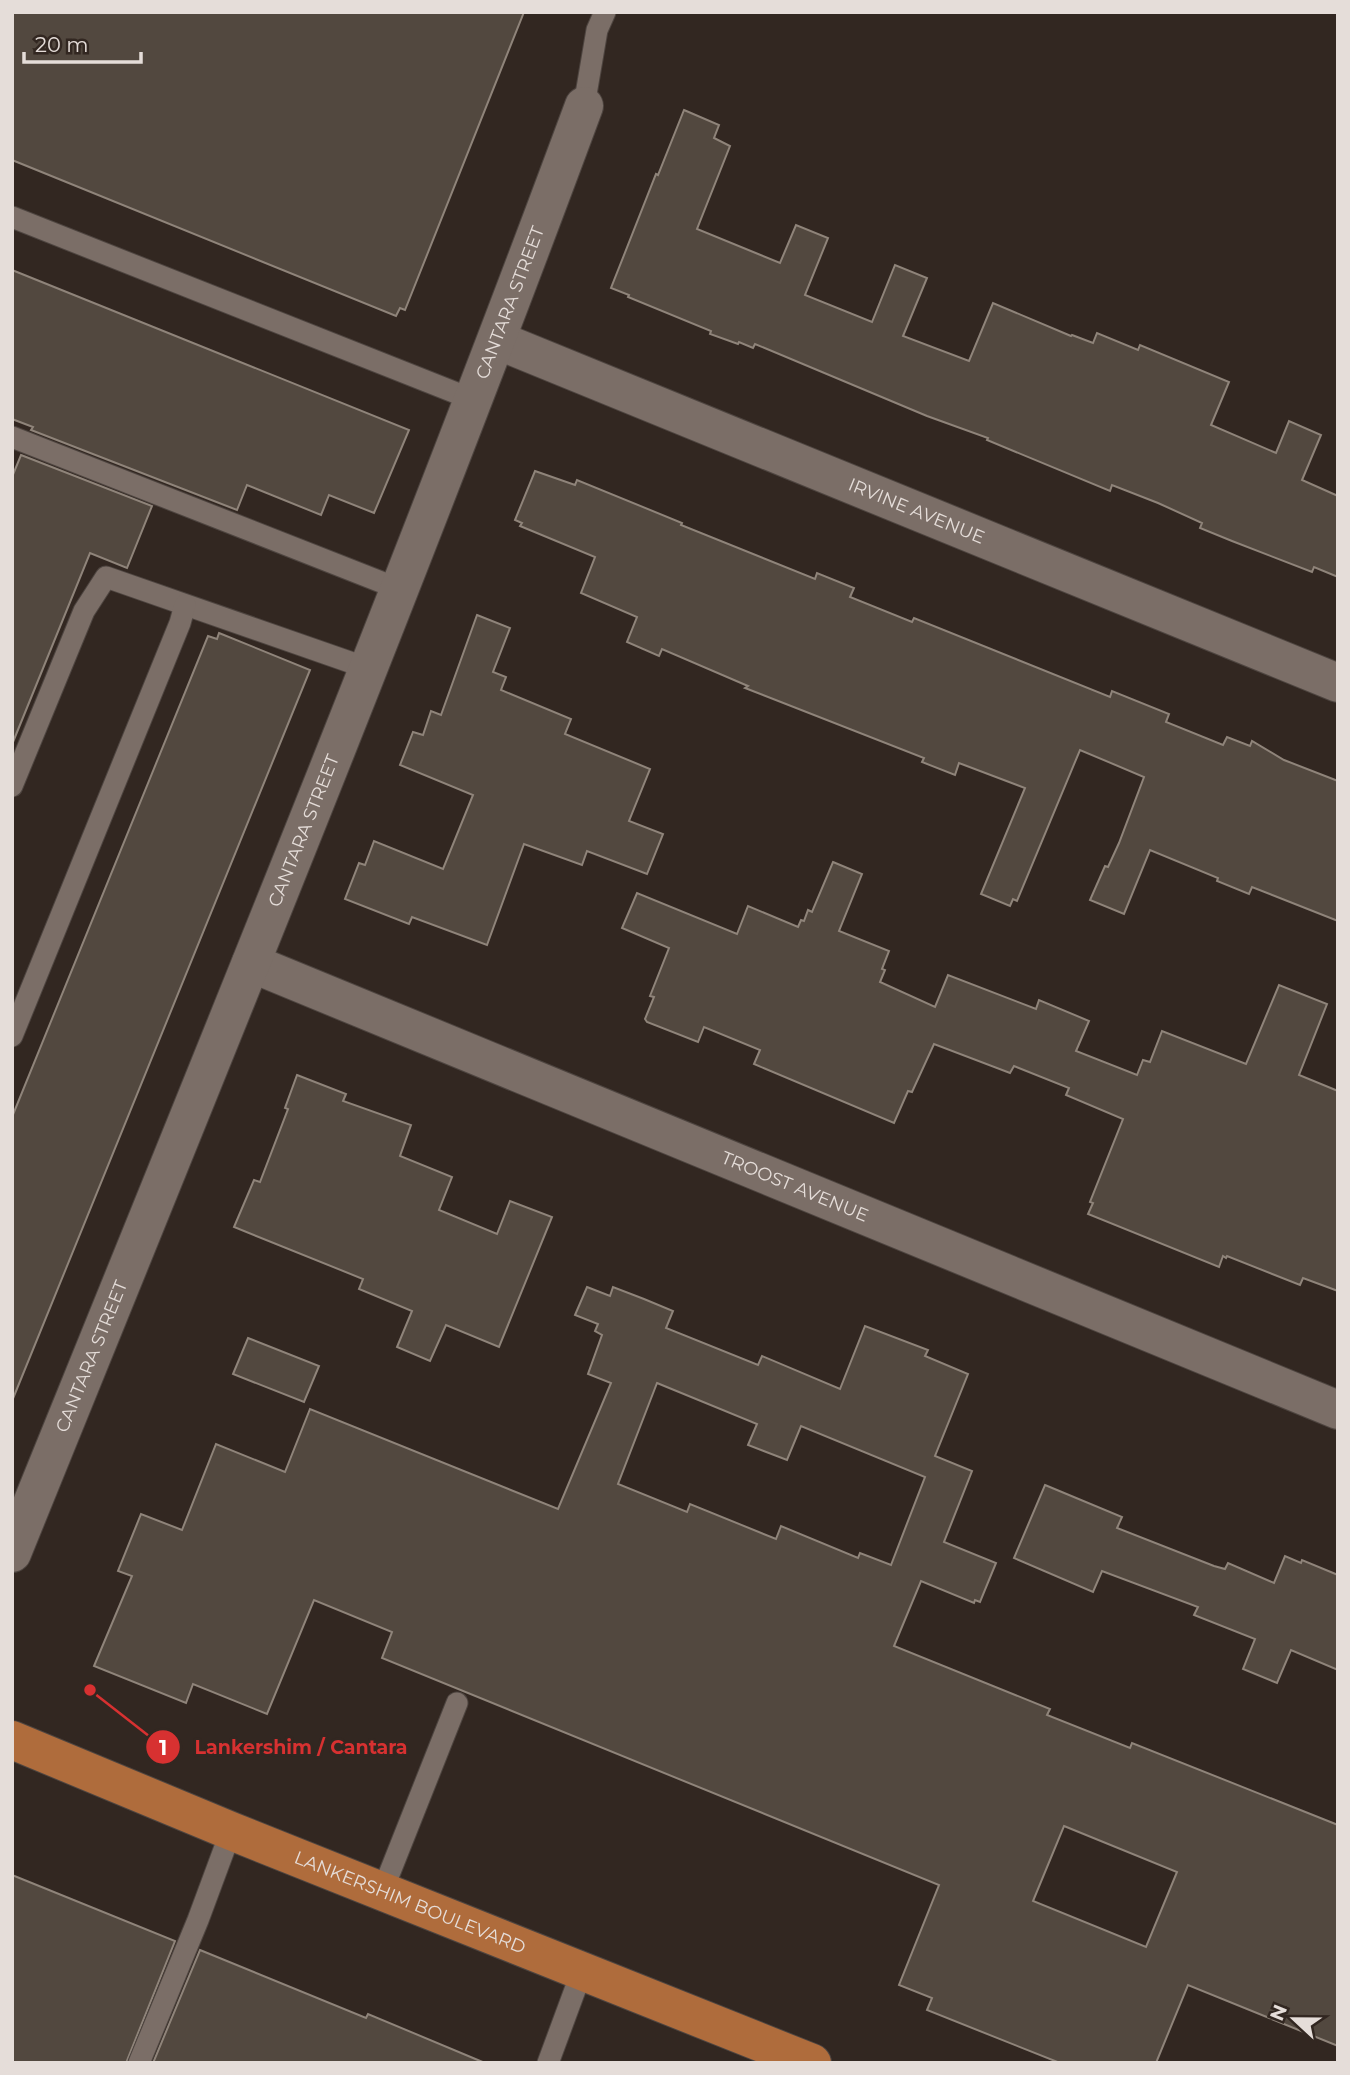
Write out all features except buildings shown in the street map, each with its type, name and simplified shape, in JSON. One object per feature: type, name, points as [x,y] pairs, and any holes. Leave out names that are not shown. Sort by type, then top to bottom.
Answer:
[{"type":"main road","name":"LANKERSHIM BOULEVARD","points":[[12,1740],[382,1892],[812,2063]]},
{"type":"street","name":"CANTARA STREET","points":[[12,1553],[251,963],[498,340],[584,106]]},
{"type":"street","name":"IRVINE AVENUE","points":[[498,340],[1338,683]]},
{"type":"street","name":"TROOST AVENUE","points":[[251,963],[1338,1410]]},
{"type":"lane","points":[[584,106],[597,30],[605,12]]},
{"type":"lane","points":[[12,217],[474,400]]},
{"type":"lane","points":[[12,437],[399,589]]},
{"type":"lane","points":[[12,786],[84,611],[106,577],[368,668]]},
{"type":"lane","points":[[12,1036],[185,605]]},
{"type":"lane","points":[[382,1892],[457,1703]]},
{"type":"lane","points":[[139,2063],[198,1920],[231,1831]]},
{"type":"lane","points":[[548,2063],[582,1972]]},
{"type":"place","name":"Lankershim / Cantara","points":[[90,1690]]}]
